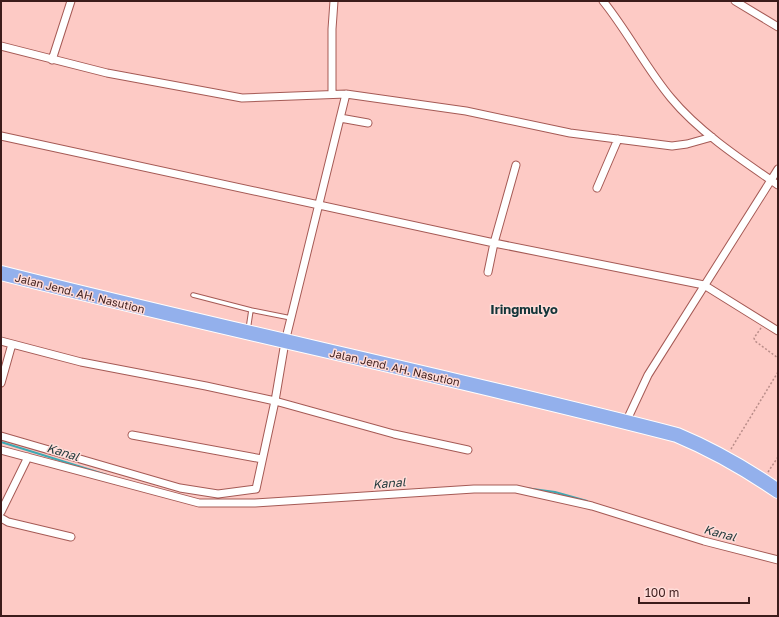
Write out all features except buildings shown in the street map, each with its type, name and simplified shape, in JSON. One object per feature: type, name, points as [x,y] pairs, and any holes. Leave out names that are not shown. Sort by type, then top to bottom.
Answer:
[{"type":"highway","name":"Jalan Jend. AH. Nasution","points":[[1,273],[677,435],[725,458],[778,491]]},
{"type":"street","points":[[52,60],[70,1]]},
{"type":"street","points":[[332,93],[332,29],[334,1]]},
{"type":"street","points":[[603,1],[616,17],[672,99],[712,137],[778,185]]},
{"type":"street","points":[[735,1],[778,28]]},
{"type":"street","points":[[1,46],[107,73],[242,98],[332,93],[346,94],[466,111],[570,133],[677,146],[712,137]]},
{"type":"street","points":[[1,436],[180,488],[218,494],[256,489],[275,401],[285,342],[346,94]]},
{"type":"street","points":[[340,118],[368,123]]},
{"type":"street","points":[[1,136],[494,244],[704,285],[778,331]]},
{"type":"street","points":[[597,188],[618,139]]},
{"type":"street","points":[[488,272],[494,244],[516,165]]},
{"type":"street","points":[[626,422],[648,375],[778,169]]},
{"type":"street","points":[[1,341],[81,362],[275,401],[394,434],[468,450]]},
{"type":"street","points":[[1,383],[12,344]]},
{"type":"street","points":[[132,435],[262,459]]},
{"type":"street","points":[[1,450],[199,503],[254,503],[474,489],[516,489],[592,506],[704,541],[778,560]]},
{"type":"street","points":[[1,512],[28,457]]},
{"type":"street","points":[[1,518],[8,522],[71,537]]},
{"type":"lane","points":[[193,295],[251,310],[291,318]]},
{"type":"lane","points":[[247,333],[251,310]]},
{"type":"path","points":[[764,322],[754,338],[755,341],[778,358]]},
{"type":"path","points":[[725,458],[778,372]]},
{"type":"path","points":[[763,481],[778,457]]},
{"type":"waterway","name":"Kanal","points":[[1,442],[107,475]]},
{"type":"waterway","name":"Kanal","points":[[483,486],[511,486]]},
{"type":"waterway","name":"Kanal","points":[[525,488],[555,492],[587,501]]},
{"type":"district","name":"Iringmulyo","points":[[524,309]]}]
